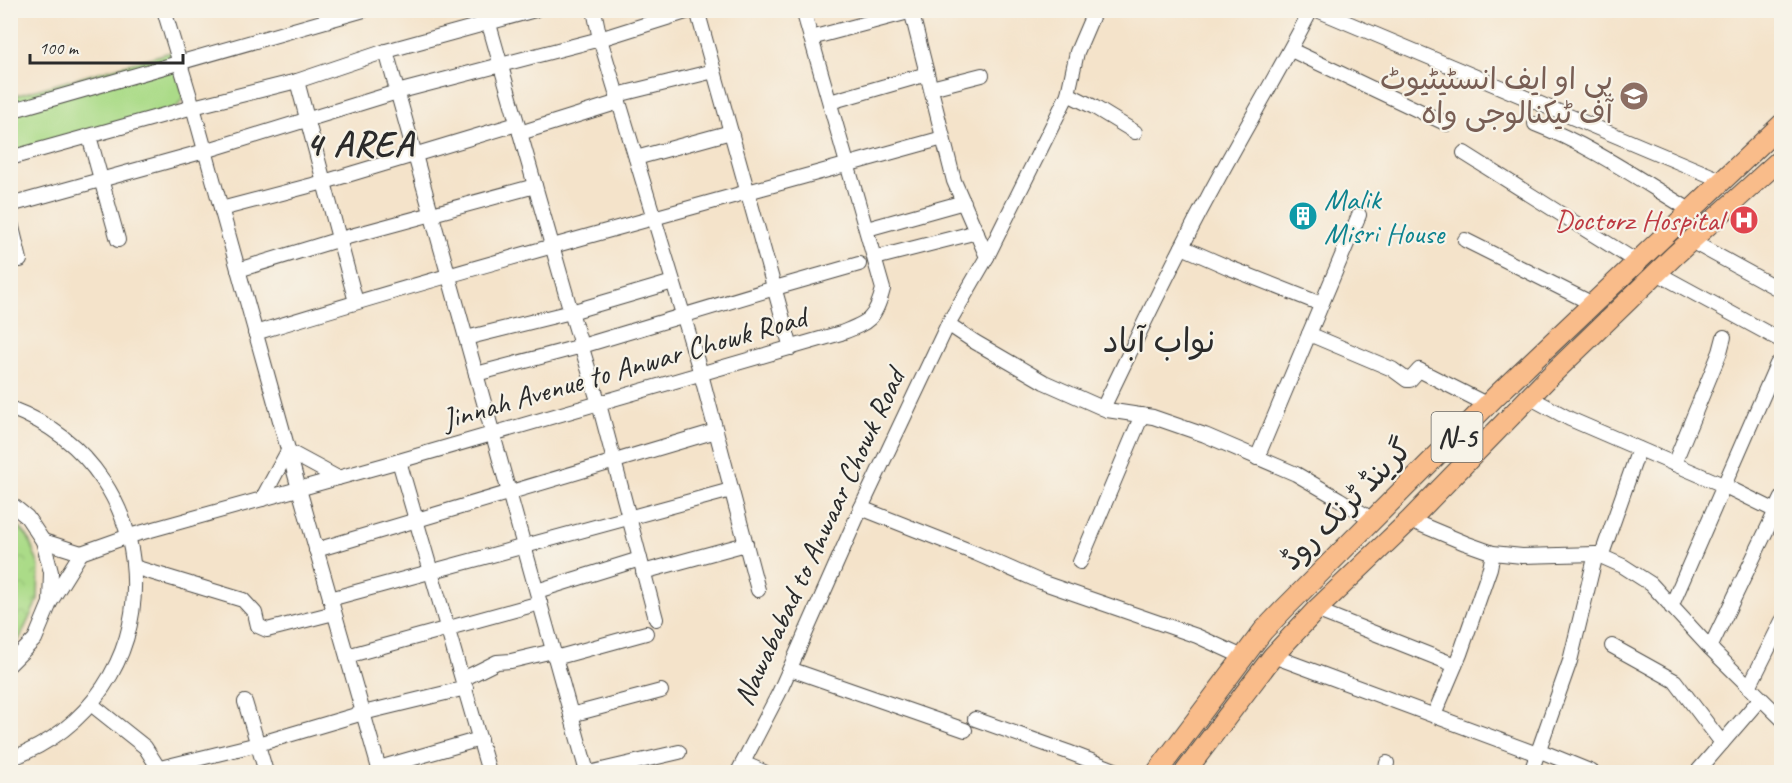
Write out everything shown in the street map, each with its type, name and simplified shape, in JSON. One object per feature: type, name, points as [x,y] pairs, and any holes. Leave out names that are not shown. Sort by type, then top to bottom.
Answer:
[{"type":"highway","name":"گرینڈ ٹرنک روڈ","points":[[1157,772],[1263,631],[1284,609],[1488,405],[1782,124]]},
{"type":"highway","name":"گرینڈ ٹرنک روڈ","points":[[1185,772],[1273,656],[1316,610],[1410,520],[1457,469],[1657,273],[1782,158]]},
{"type":"street","points":[[164,10],[380,770],[480,739]]},
{"type":"street","points":[[10,111],[364,10]]},
{"type":"street","points":[[10,158],[193,107],[297,81],[487,17],[535,10]]},
{"type":"street","points":[[594,10],[600,39],[701,375],[758,590]]},
{"type":"street","points":[[10,205],[205,151],[397,92],[600,39],[692,10]]},
{"type":"street","points":[[697,10],[792,348]]},
{"type":"street","name":"Jinnah Avenue to Anwar Chowk Road","points":[[81,553],[129,536],[701,375],[841,333],[865,323],[878,308],[883,289],[803,10]]},
{"type":"street","name":"Nawababad to Anwaar Chowk Road","points":[[741,768],[790,669],[861,508],[948,324],[987,257],[1068,94],[1077,52],[1095,10]]},
{"type":"street","points":[[1103,408],[1207,198],[1291,50],[1311,10]]},
{"type":"street","points":[[1317,10],[1721,180]]},
{"type":"street","points":[[811,38],[913,11],[954,181],[987,257]]},
{"type":"street","points":[[487,17],[599,404],[656,619]]},
{"type":"street","points":[[1291,50],[1447,124]]},
{"type":"street","points":[[386,51],[587,772]]},
{"type":"street","points":[[221,209],[324,182],[414,154],[518,128],[714,71]]},
{"type":"street","points":[[830,102],[927,74]]},
{"type":"street","points":[[931,88],[982,75]]},
{"type":"street","points":[[297,81],[356,302]]},
{"type":"street","points":[[1068,94],[1135,132]]},
{"type":"street","points":[[1535,124],[1589,149],[1690,210]]},
{"type":"street","points":[[636,158],[731,132]]},
{"type":"street","points":[[89,136],[118,240]]},
{"type":"street","points":[[255,333],[653,217],[748,193],[943,138]]},
{"type":"street","points":[[1464,153],[1637,262]]},
{"type":"street","points":[[238,270],[340,239],[432,216],[535,186]]},
{"type":"street","points":[[867,229],[964,202]]},
{"type":"street","points":[[1257,458],[1359,216]]},
{"type":"street","points":[[10,219],[20,260]]},
{"type":"street","points":[[875,258],[977,232]]},
{"type":"street","points":[[1465,240],[1593,304]]},
{"type":"street","points":[[1691,241],[1782,291]]},
{"type":"street","points":[[1182,247],[1321,304]]},
{"type":"street","points":[[476,374],[582,346],[859,264]]},
{"type":"street","points":[[1657,273],[1782,340]]},
{"type":"street","points":[[466,338],[571,312],[673,282]]},
{"type":"street","points":[[948,324],[1044,382],[1103,408],[1153,417],[1204,435],[1296,474],[1373,520]]},
{"type":"street","points":[[1309,334],[1392,369],[1407,380],[1410,380],[1419,370],[1488,405]]},
{"type":"street","points":[[1674,464],[1724,337]]},
{"type":"street","points":[[1671,607],[1777,364]]},
{"type":"street","points":[[1529,398],[1570,419],[1780,508],[1710,648]]},
{"type":"street","points":[[10,408],[39,421],[64,437],[105,481],[119,507],[129,536],[135,592],[126,640],[117,663],[91,704],[50,740],[10,759]]},
{"type":"street","points":[[1080,562],[1142,415]]},
{"type":"street","points":[[316,550],[716,431]]},
{"type":"street","points":[[1530,772],[1570,661],[1598,555],[1639,449]]},
{"type":"street","points":[[288,451],[338,478]]},
{"type":"street","points":[[262,499],[288,451]]},
{"type":"street","points":[[399,461],[489,772]]},
{"type":"street","points":[[134,567],[243,600],[255,613],[258,626],[267,630],[431,572],[731,490]]},
{"type":"street","points":[[10,503],[27,517],[43,541],[51,572],[50,603]]},
{"type":"street","points":[[861,508],[1041,582],[1197,636],[1243,657]]},
{"type":"street","points":[[1410,520],[1493,553],[1522,556],[1598,555],[1623,566],[1651,584],[1710,648],[1782,720]]},
{"type":"street","points":[[10,664],[35,639],[50,603],[81,553],[43,541]]},
{"type":"street","points":[[347,656],[448,628],[538,597],[641,566],[746,544]]},
{"type":"street","points":[[1434,715],[1455,665],[1490,568],[1493,553]]},
{"type":"street","points":[[1316,610],[1455,665]]},
{"type":"street","points":[[1749,687],[1776,644],[1782,621]]},
{"type":"street","points":[[145,772],[258,744],[464,684],[497,662],[554,654],[646,633]]},
{"type":"street","points":[[1612,646],[1675,681],[1722,743]]},
{"type":"street","points":[[1273,656],[1592,772]]},
{"type":"street","points":[[790,669],[965,730]]},
{"type":"street","points":[[571,715],[661,691]]},
{"type":"street","points":[[1697,772],[1760,699]]},
{"type":"street","points":[[245,702],[266,772]]},
{"type":"street","points":[[91,704],[145,747],[159,768]]},
{"type":"street","points":[[975,719],[1120,772]]},
{"type":"street","points":[[593,772],[679,752]]},
{"type":"street","points":[[741,768],[764,772]]},
{"type":"green space","points":[[171,52],[184,97],[177,107],[11,153],[11,97]]},
{"type":"green space","points":[[10,516],[28,537],[39,566],[38,599],[19,640],[11,647]]},
{"type":"place","name":"پی او ایف انسٹیٹیوٹ آف ٹیکنالوجی واہ","points":[[1634,96]]},
{"type":"place","name":"Malik Misri House","points":[[1303,216]]},
{"type":"place","name":"Doctorz Hospital","points":[[1744,220]]},
{"type":"district","name":"4 AREA","points":[[360,144]]},
{"type":"district","name":"نواب آباد","points":[[1159,341]]}]
